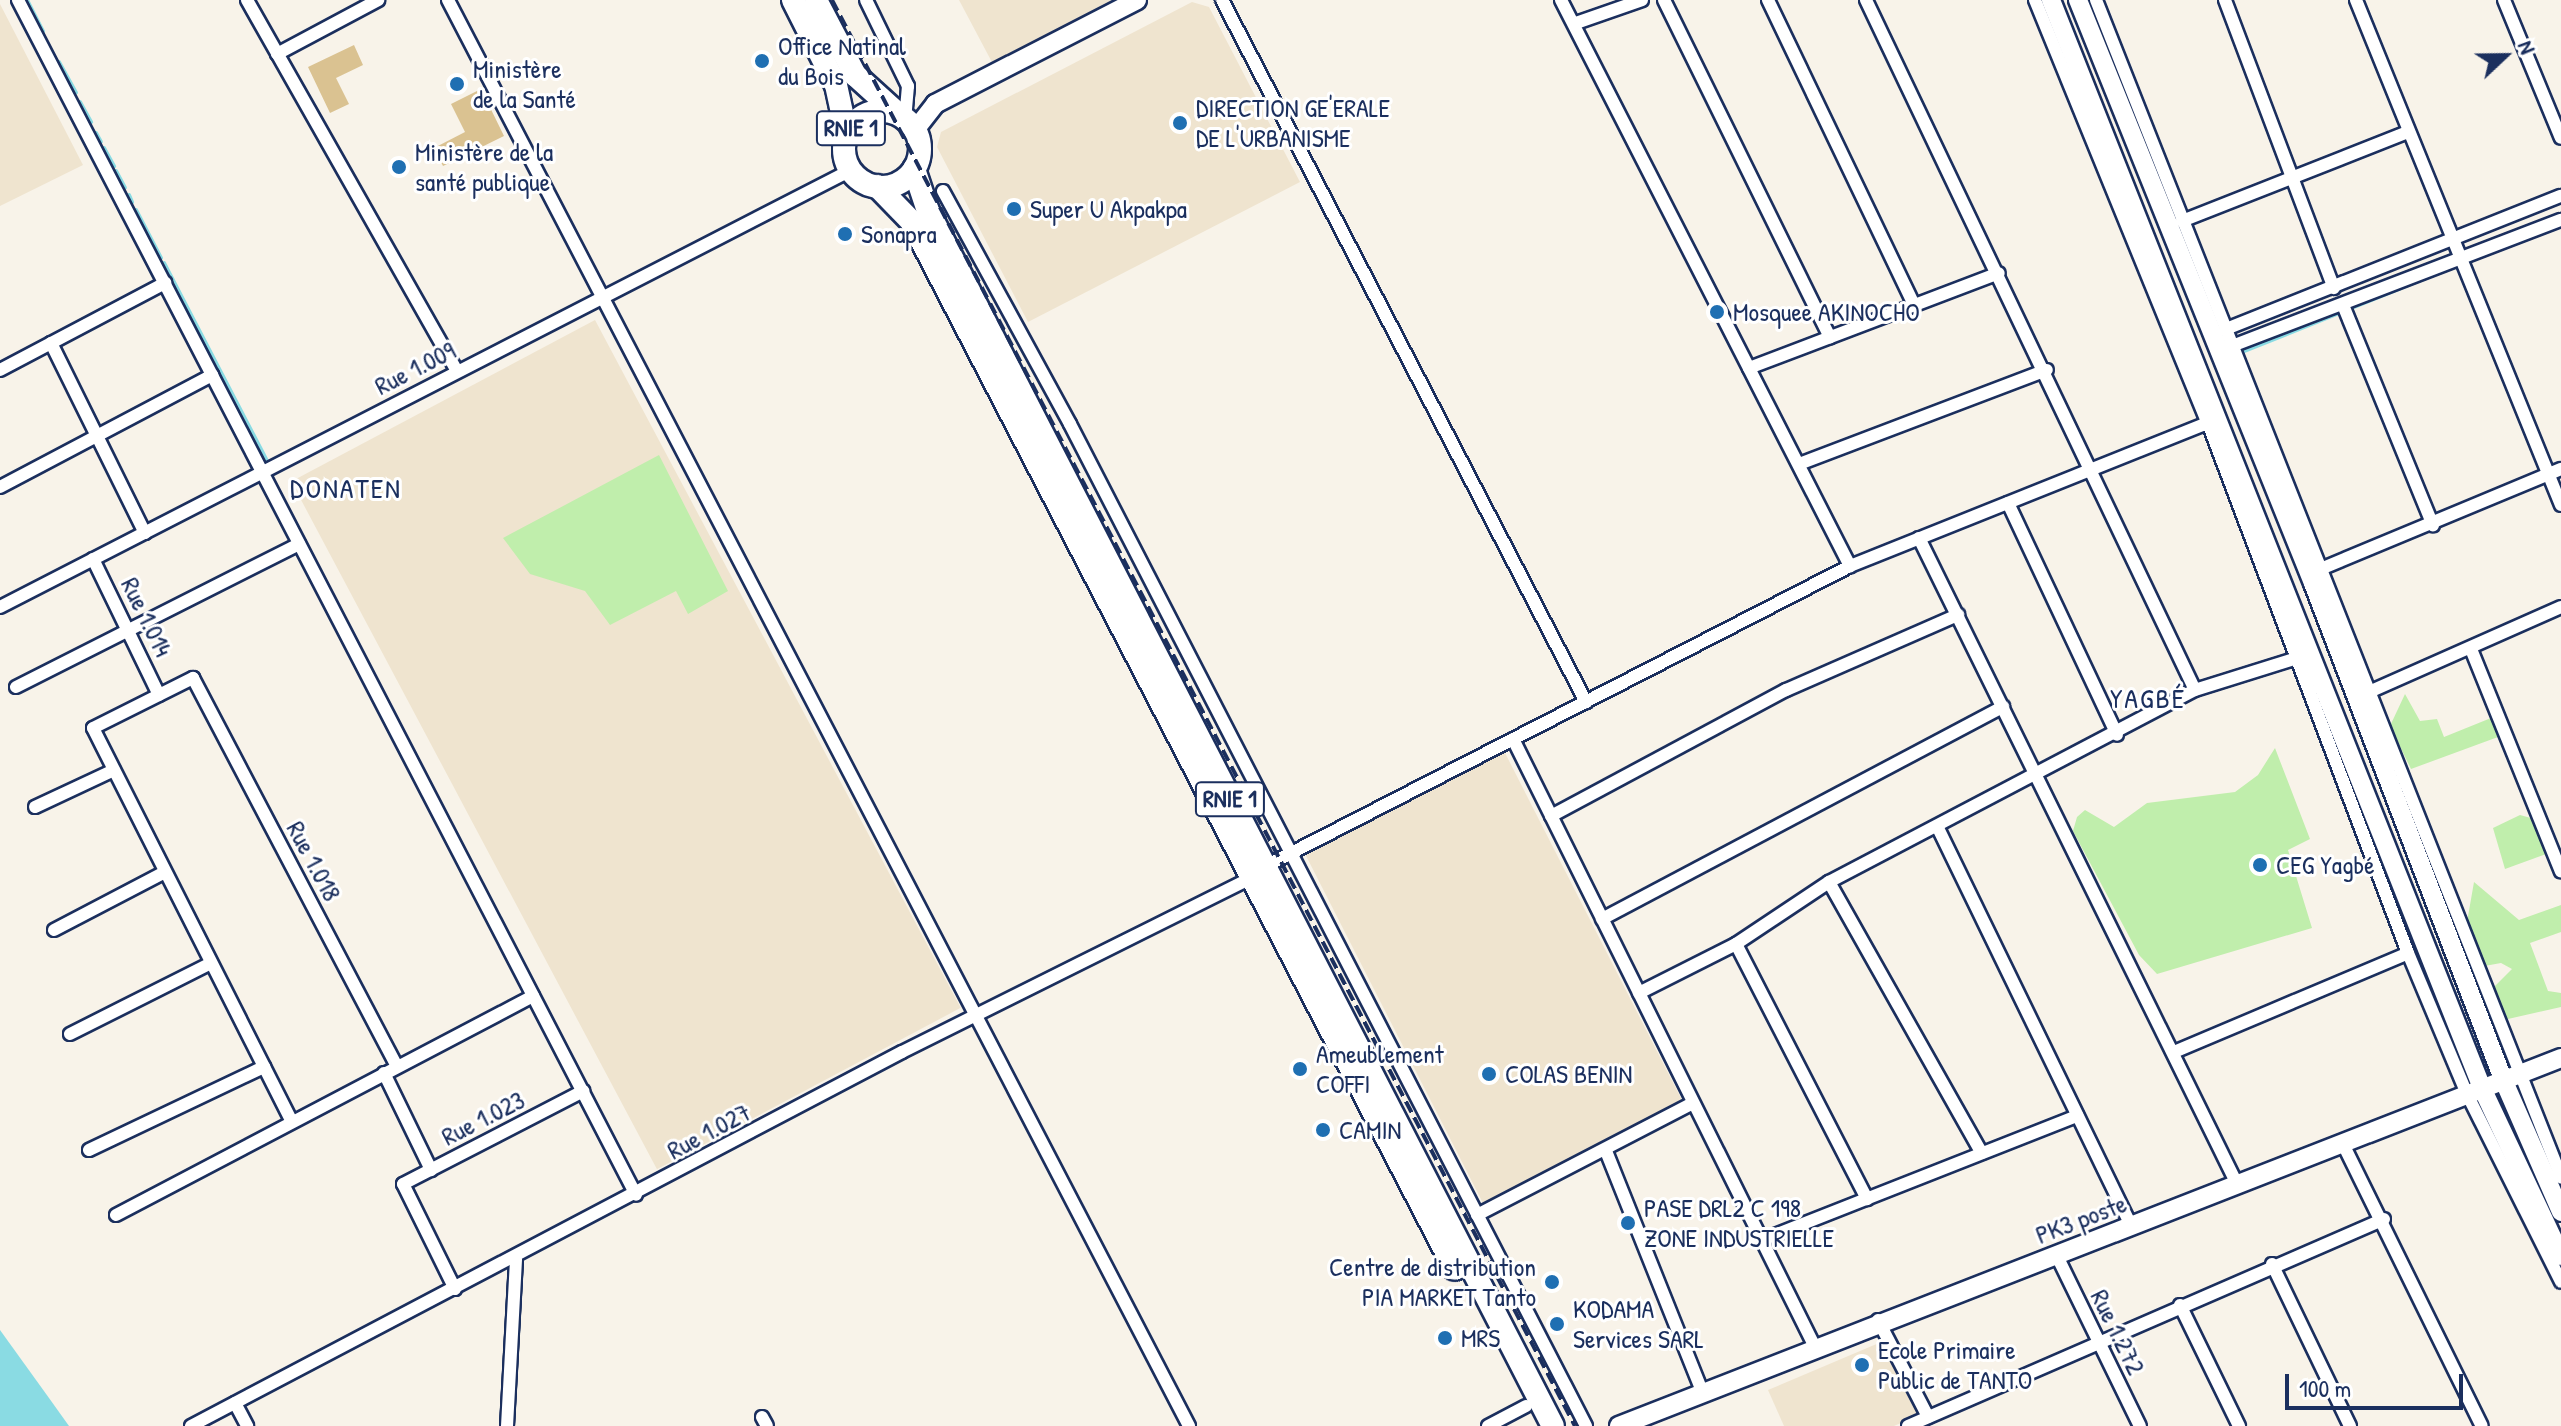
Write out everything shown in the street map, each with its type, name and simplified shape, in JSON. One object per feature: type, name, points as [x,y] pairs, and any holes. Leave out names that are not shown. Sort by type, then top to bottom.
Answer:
[{"type":"highway","name":"RNIE 1","points":[[793,0],[836,85],[851,170],[877,186],[912,222],[1553,1426]]},
{"type":"highway","name":"RNIE 1","points":[[816,0],[855,75],[906,121],[920,148],[914,169],[898,183],[877,186]]},
{"type":"highway","name":"RNIE 1","points":[[847,136],[865,115],[906,121]]},
{"type":"highway","name":"RNIE 1","points":[[914,169],[928,211],[1531,1416]]},
{"type":"street","points":[[18,0],[636,1195]]},
{"type":"street","points":[[247,0],[457,371]]},
{"type":"street","points":[[277,54],[378,0]]},
{"type":"street","points":[[448,0],[1189,1426]]},
{"type":"street","points":[[866,0],[908,86],[906,121]]},
{"type":"street","points":[[906,121],[1137,0]]},
{"type":"street","points":[[1222,0],[1586,702]]},
{"type":"street","points":[[1561,0],[1576,23],[1850,566]]},
{"type":"street","points":[[1576,23],[1642,0]]},
{"type":"street","points":[[1664,0],[1830,337]]},
{"type":"street","points":[[1768,0],[1914,305]]},
{"type":"street","points":[[1866,0],[2094,468],[2195,690]]},
{"type":"street","points":[[2035,0],[2208,423],[2408,953],[2561,1256]]},
{"type":"street","points":[[2051,0],[2475,1091],[2561,1282]]},
{"type":"street","points":[[2078,0],[2313,583],[2561,1212]]},
{"type":"street","points":[[2096,0],[2323,568],[2509,1078],[2561,1176]]},
{"type":"street","points":[[2225,0],[2290,179],[2334,288]]},
{"type":"street","points":[[2356,0],[2561,505]]},
{"type":"street","points":[[2504,0],[2561,138]]},
{"type":"street","points":[[2182,221],[2408,132]]},
{"type":"street","name":"Rue 1.009","points":[[0,607],[851,170]]},
{"type":"street","points":[[943,191],[1291,854],[1586,1426]]},
{"type":"street","points":[[2226,329],[2455,241],[2561,196]]},
{"type":"street","points":[[2232,346],[2561,220]]},
{"type":"street","points":[[1749,368],[1999,273]]},
{"type":"street","points":[[0,370],[165,283]]},
{"type":"street","points":[[2343,305],[2433,525]]},
{"type":"street","points":[[51,343],[145,533]]},
{"type":"street","points":[[1799,464],[2047,370]]},
{"type":"street","points":[[0,487],[212,375]]},
{"type":"street","name":"Rue 1.027","points":[[191,1426],[516,1259],[902,1052],[978,1019],[1850,566],[2208,423]]},
{"type":"street","points":[[2323,568],[2433,525],[2561,469]]},
{"type":"street","points":[[2008,503],[2117,735]]},
{"type":"street","points":[[1919,538],[2238,1186]]},
{"type":"street","points":[[16,687],[299,544]]},
{"type":"street","name":"Rue 1.014","points":[[93,559],[159,695]]},
{"type":"street","points":[[2369,692],[2561,607]]},
{"type":"street","points":[[1551,816],[1786,690],[1958,615]]},
{"type":"street","points":[[2471,649],[2561,872]]},
{"type":"street","points":[[1639,993],[1736,944],[1829,882],[1938,828],[2036,771],[2117,735],[2195,690],[2297,658]]},
{"type":"street","name":"Rue 1.018","points":[[159,695],[193,678],[397,1066]]},
{"type":"street","points":[[159,695],[93,728],[291,1120]]},
{"type":"street","points":[[1602,919],[2003,707]]},
{"type":"street","points":[[1513,739],[1814,1345]]},
{"type":"street","points":[[35,807],[114,770]]},
{"type":"street","points":[[1938,828],[2132,1227]]},
{"type":"street","points":[[54,930],[165,872]]},
{"type":"street","points":[[1829,882],[1982,1153]]},
{"type":"street","points":[[1736,944],[1867,1199]]},
{"type":"street","points":[[2174,1052],[2408,953]]},
{"type":"street","points":[[70,1034],[211,963]]},
{"type":"street","points":[[116,1215],[291,1120],[533,996]]},
{"type":"street","name":"PK3 poste","points":[[1619,1426],[1701,1389],[1878,1320],[2057,1256],[2561,1058]]},
{"type":"street","points":[[89,1150],[264,1067]]},
{"type":"street","points":[[384,1073],[431,1170]]},
{"type":"street","name":"Rue 1.023","points":[[455,1289],[403,1184],[583,1091]]},
{"type":"street","points":[[1477,1215],[1606,1151],[1693,1103]]},
{"type":"street","points":[[1762,1240],[2077,1116]]},
{"type":"street","points":[[2343,1144],[2384,1219],[2482,1426]]},
{"type":"street","points":[[1606,1151],[1701,1389]]},
{"type":"street","points":[[1908,1426],[2272,1264],[2384,1219]]},
{"type":"street","name":"Rue 1.272","points":[[2057,1256],[2140,1426]]},
{"type":"street","points":[[507,1426],[516,1259]]},
{"type":"street","points":[[2272,1264],[2350,1426]]},
{"type":"street","points":[[2180,1305],[2239,1426]]},
{"type":"street","points":[[1878,1320],[1928,1417]]},
{"type":"street","points":[[235,1403],[247,1426]]},
{"type":"street","points":[[1488,1426],[1531,1416]]},
{"type":"shaded area","points":[[959,0],[1122,0],[994,66]]},
{"type":"shaded area","points":[[1192,2],[1209,7],[1300,182],[1028,322],[937,147],[941,132]]},
{"type":"shaded area","points":[[0,4],[83,165],[0,206]]},
{"type":"shaded area","points":[[595,320],[961,1008],[657,1169],[291,481]]},
{"type":"shaded area","points":[[1502,747],[1683,1103],[1484,1204],[1302,849]]},
{"type":"shaded area","name":"Ecole Primaire Public de TANTO","points":[[1886,1340],[1919,1415],[1894,1426],[1784,1426],[1768,1390]]},
{"type":"green space","points":[[659,455],[728,591],[688,614],[676,591],[610,625],[585,591],[530,574],[503,538]]},
{"type":"green space","points":[[2405,694],[2420,721],[2437,719],[2444,737],[2491,718],[2498,737],[2411,769],[2390,726]]},
{"type":"green space","points":[[2275,748],[2310,839],[2288,850],[2312,928],[2157,974],[2139,955],[2073,831],[2077,817],[2085,810],[2114,827],[2147,803],[2235,792],[2258,775]]},
{"type":"green space","points":[[2520,815],[2538,820],[2549,853],[2505,869],[2493,828]]},
{"type":"green space","points":[[2474,882],[2519,920],[2561,905],[2561,932],[2530,943],[2548,991],[2561,993],[2561,1007],[2499,1021],[2489,992],[2512,969],[2501,963],[2479,967],[2467,922]]},
{"type":"water","points":[[0,1330],[49,1398],[69,1426],[0,1426]]},
{"type":"building","points":[[354,45],[363,65],[336,78],[349,104],[330,113],[308,67]]},
{"type":"building","points":[[481,89],[504,136],[443,166],[434,148],[465,132],[451,104]]},
{"type":"waterway","points":[[27,0],[43,31]]},
{"type":"waterway","points":[[59,62],[76,93]]},
{"type":"waterway","points":[[80,102],[91,122]]},
{"type":"waterway","points":[[96,133],[101,142]]},
{"type":"waterway","points":[[104,148],[114,166]]},
{"type":"waterway","points":[[116,171],[125,188]]},
{"type":"waterway","points":[[129,195],[132,202]]},
{"type":"waterway","points":[[136,210],[161,258]]},
{"type":"waterway","points":[[164,263],[267,461]]},
{"type":"waterway","points":[[2237,354],[2436,274]]},
{"type":"railway","points":[[832,0],[1575,1426]]},
{"type":"place","name":"Office Natinal du Bois","points":[[762,61]]},
{"type":"place","name":"Ministère de la Santé","points":[[457,84]]},
{"type":"place","name":"DIRECTION GE'ERALE DE L'URBANISME","points":[[1180,123]]},
{"type":"place","name":"Ministère de la santé publique","points":[[399,167]]},
{"type":"place","name":"Super U Akpakpa","points":[[1014,209]]},
{"type":"place","name":"Sonapra","points":[[845,234]]},
{"type":"place","name":"Mosquee AKINOCHO","points":[[1717,312]]},
{"type":"place","name":"CEG Yagbé","points":[[2260,865]]},
{"type":"place","name":"Ameublement COFFI","points":[[1300,1069]]},
{"type":"place","name":"COLAS BENIN","points":[[1489,1074]]},
{"type":"place","name":"CAMIN","points":[[1323,1130]]},
{"type":"place","name":"PASE DRL2 C 198 ZONE INDUSTRIELLE","points":[[1628,1223]]},
{"type":"place","name":"Centre de distribution PIA MARKET Tanto","points":[[1552,1282]]},
{"type":"place","name":"KODAMA Services SARL","points":[[1557,1324]]},
{"type":"place","name":"MRS","points":[[1445,1338]]},
{"type":"place","name":"Ecole Primaire Public de TANTO","points":[[1862,1365]]},
{"type":"district","name":"DONATEN","points":[[346,488]]},
{"type":"district","name":"YAGBÉ","points":[[2148,698]]}]
